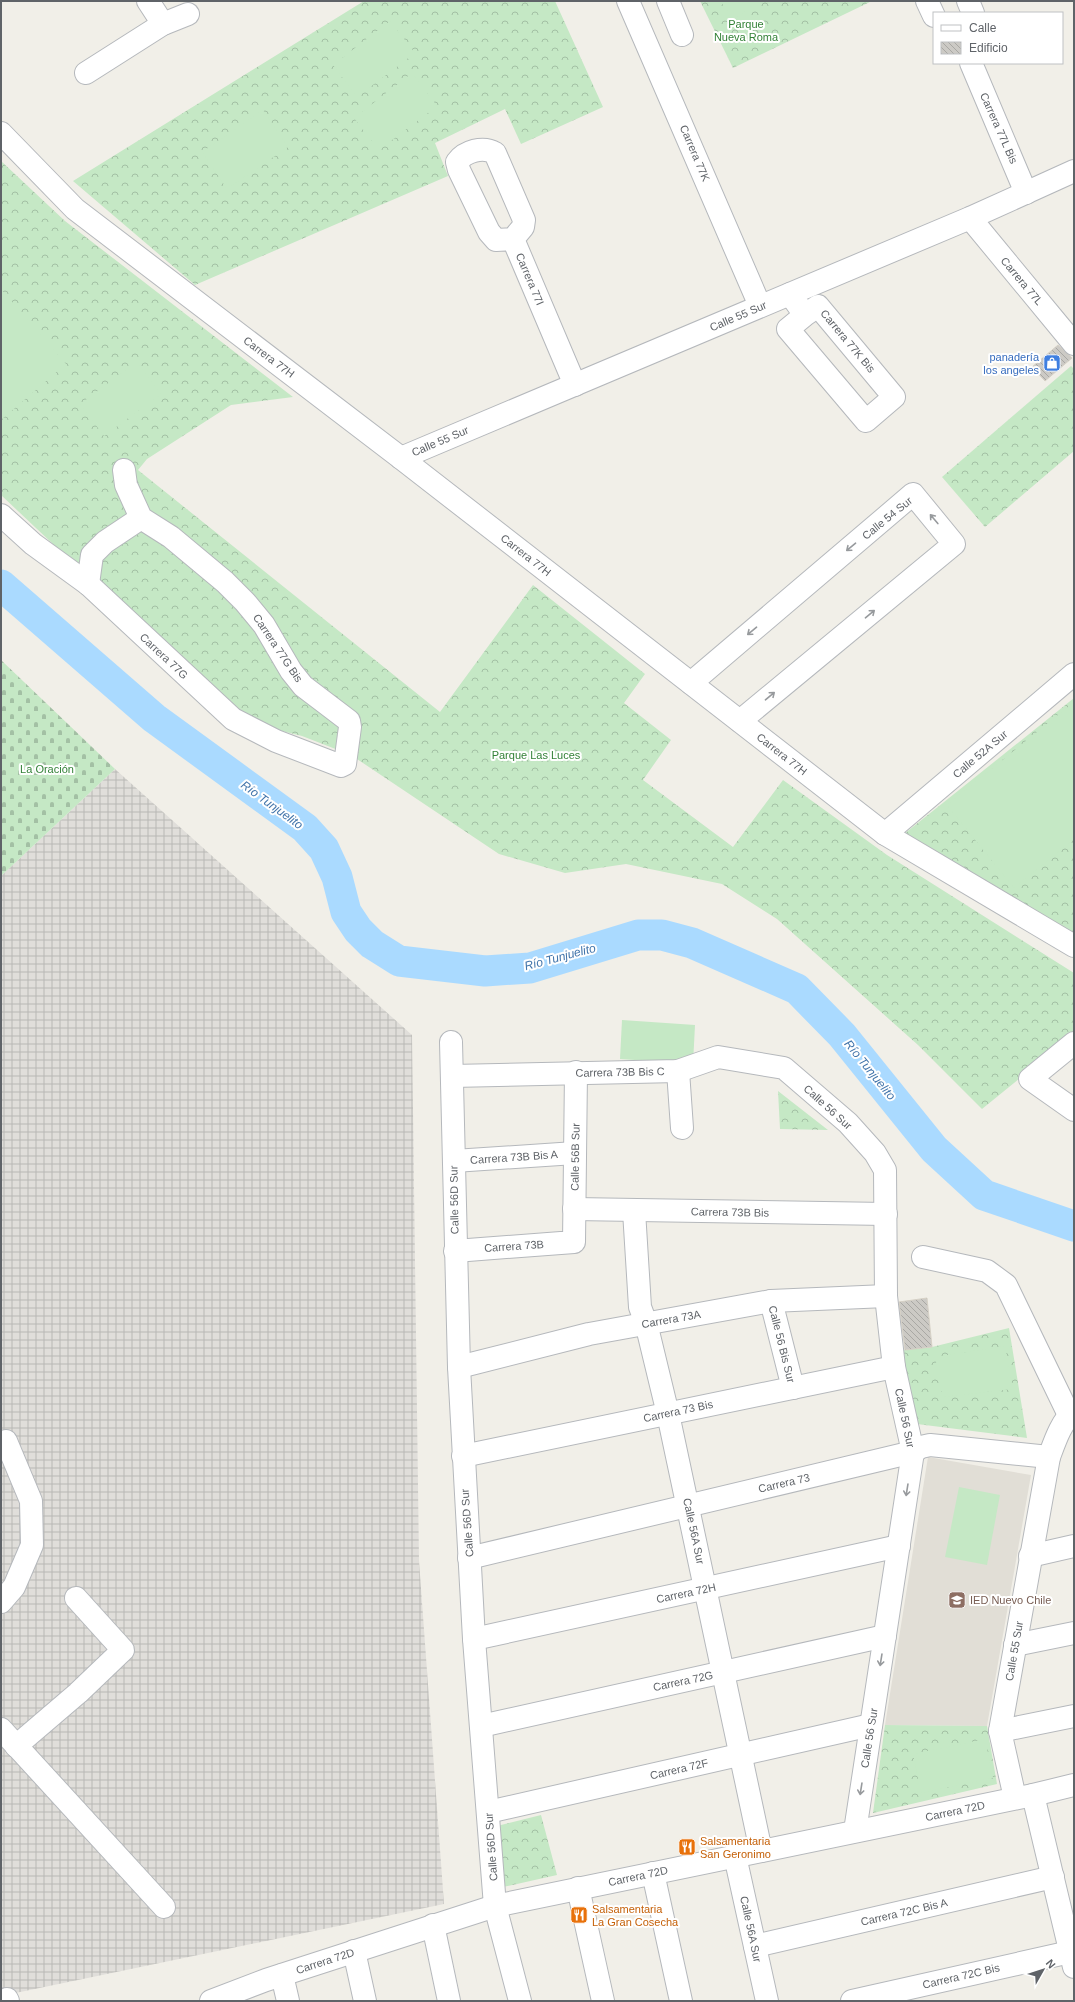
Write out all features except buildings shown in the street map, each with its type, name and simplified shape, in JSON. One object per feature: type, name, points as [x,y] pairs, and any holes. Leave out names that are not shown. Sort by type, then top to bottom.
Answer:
[{"type":"street","points":[[148,1],[163,24]]},
{"type":"street","name":"Carrera 77K","points":[[628,1],[760,306]]},
{"type":"street","points":[[668,1],[682,35]]},
{"type":"street","points":[[927,1],[933,14]]},
{"type":"street","points":[[968,1],[973,12]]},
{"type":"street","points":[[86,73],[163,24],[188,14]]},
{"type":"street","name":"Carrera 77L Bis","points":[[971,64],[1026,193]]},
{"type":"street","name":"Carrera 77H","points":[[1,133],[75,209],[402,458],[885,834],[1074,946]]},
{"type":"street","name":"Carrera 77I","points":[[481,149],[489,149],[495,153],[524,220],[523,227],[513,240],[496,240],[489,232],[459,170],[457,162],[460,158],[481,149]]},
{"type":"street","name":"Calle 55 Sur","points":[[402,458],[970,218],[1074,171]]},
{"type":"street","name":"Carrera 77L","points":[[970,218],[1074,344]]},
{"type":"street","name":"Carrera 77I","points":[[513,240],[575,385]]},
{"type":"street","name":"Carrera 77K Bis","points":[[790,294],[806,315]]},
{"type":"street","name":"Carrera 77K Bis","points":[[818,306],[894,397],[866,421],[788,329],[806,315],[818,306]]},
{"type":"street","points":[[88,584],[92,555],[105,542],[141,518],[126,485],[124,470]]},
{"type":"street","name":"Calle 54 Sur","points":[[691,683],[913,494],[954,544],[740,721]]},
{"type":"street","name":"Carrera 77G","points":[[1,515],[33,544],[88,584],[233,719],[276,741],[341,766],[345,764]]},
{"type":"street","name":"Carrera 77G Bis","points":[[141,518],[181,545],[225,582],[245,602],[264,625],[291,672],[303,686],[345,716],[349,721],[350,727],[345,764]]},
{"type":"street","name":"Calle 52A Sur","points":[[885,834],[1074,674]]},
{"type":"street","name":"Calle 56D Sur","points":[[451,1042],[459,1367],[474,1639],[495,1906],[520,2001]]},
{"type":"street","points":[[1074,1043],[1030,1079],[1074,1110]]},
{"type":"street","name":"Carrera 73B Bis C","points":[[452,1076],[576,1072],[678,1071],[718,1058],[784,1068]]},
{"type":"street","name":"Calle 56 Sur","points":[[784,1068],[848,1123],[875,1153],[885,1170],[886,1296],[894,1367],[913,1452],[855,1831]]},
{"type":"street","points":[[678,1071],[682,1128]]},
{"type":"street","name":"Calle 56B Sur","points":[[574,1242],[576,1072]]},
{"type":"street","name":"Carrera 73B Bis A","points":[[454,1161],[575,1153]]},
{"type":"street","name":"Carrera 73B Bis","points":[[574,1209],[886,1214]]},
{"type":"street","name":"Calle 56A Sur","points":[[634,1211],[640,1307],[646,1323],[668,1414],[742,1755],[761,1851]]},
{"type":"street","name":"Carrera 73B","points":[[455,1251],[574,1242]]},
{"type":"street","points":[[923,1257],[987,1271],[1006,1285],[1072,1413],[1058,1434],[1049,1457]]},
{"type":"street","name":"Carrera 73A","points":[[459,1367],[588,1334],[771,1301],[886,1296]]},
{"type":"street","name":"Calle 56 Bis Sur","points":[[771,1301],[793,1388]]},
{"type":"street","name":"Carrera 73 Bis","points":[[463,1456],[894,1367]]},
{"type":"street","points":[[1,1602],[14,1587],[32,1545],[31,1501],[6,1441]]},
{"type":"street","name":"Carrera 73","points":[[469,1558],[913,1452],[921,1447],[930,1445],[1049,1457]]},
{"type":"street","name":"Calle 55 Sur","points":[[1049,1457],[1030,1556],[1000,1731],[1053,1877],[1072,1959]]},
{"type":"street","name":"Carrera 72H","points":[[474,1639],[898,1546]]},
{"type":"street","points":[[1030,1556],[1074,1546]]},
{"type":"street","points":[[16,1746],[78,1693],[123,1650],[76,1598]]},
{"type":"street","points":[[1015,1645],[1074,1632]]},
{"type":"street","name":"Carrera 72G","points":[[481,1726],[885,1636]]},
{"type":"street","points":[[1000,1731],[1074,1716]]},
{"type":"street","name":"Carrera 72F","points":[[488,1812],[871,1725]]},
{"type":"street","points":[[1,1729],[164,1908]]},
{"type":"street","name":"Carrera 72D","points":[[211,2001],[282,1975],[495,1906],[1024,1797],[1074,1785]]},
{"type":"street","name":"Calle 56A Sur","points":[[735,1856],[767,2001]]},
{"type":"street","points":[[653,1873],[681,2001]]},
{"type":"street","name":"Carrera 72C Bis A","points":[[755,1946],[1053,1877]]},
{"type":"street","points":[[578,1888],[604,2001]]},
{"type":"street","points":[[433,1925],[449,2001]]},
{"type":"street","points":[[354,1951],[365,2001]]},
{"type":"street","name":"Carrera 72C Bis","points":[[852,2001],[1072,1959]]},
{"type":"street","points":[[282,1975],[288,2001]]},
{"type":"shaded area","points":[[115,769],[412,1035],[419,1561],[444,1904],[1,1996],[1,876]]},
{"type":"shaded area","name":"IED Nuevo Chile","points":[[928,1457],[1031,1475],[987,1726],[885,1725]]},
{"type":"green space","points":[[364,1],[555,1],[603,107],[521,144],[505,109],[435,143],[448,176],[195,285],[73,181]]},
{"type":"green space","name":"Parque Nueva Roma","points":[[700,1],[872,1],[733,68]]},
{"type":"green space","points":[[720,1],[759,1],[734,19]]},
{"type":"green space","points":[[390,21],[415,53],[357,97],[333,65]]},
{"type":"green space","points":[[412,73],[437,106],[379,150],[354,118]]},
{"type":"green space","points":[[263,110],[288,147],[227,189],[202,152]]},
{"type":"green space","name":"Parque Las Luces","points":[[1,161],[65,221],[293,397],[231,405],[147,459],[138,470],[440,712],[533,585],[645,674],[624,703],[671,740],[643,780],[733,847],[783,780],[887,855],[1074,973],[1074,1034],[982,1109],[918,1045],[777,919],[722,884],[626,864],[565,873],[499,854],[351,755],[302,736],[258,725],[180,664],[1,495]]},
{"type":"green space","points":[[1,289],[66,364],[1,420]]},
{"type":"green space","points":[[137,362],[161,394],[104,436],[80,404]]},
{"type":"green space","points":[[1071,366],[1074,369],[1074,451],[985,527],[942,477]]},
{"type":"green space","name":"La Oración","points":[[1,660],[115,769],[1,876]]},
{"type":"green space","points":[[1074,698],[1074,935],[904,834]]},
{"type":"green space","points":[[1074,702],[1074,839],[1014,888],[947,805]]},
{"type":"green space","points":[[622,1020],[695,1025],[693,1064],[620,1059]]},
{"type":"green space","points":[[778,1091],[828,1130],[780,1129]]},
{"type":"green space","points":[[1009,1328],[1027,1438],[917,1424],[902,1350],[932,1347]]},
{"type":"green space","points":[[1005,1346],[1013,1389],[943,1397],[935,1357]]},
{"type":"green space","points":[[959,1487],[1000,1495],[987,1565],[945,1557]]},
{"type":"green space","points":[[885,1725],[987,1726],[997,1784],[873,1813]]},
{"type":"green space","points":[[985,1739],[993,1778],[921,1793],[913,1754]]},
{"type":"green space","points":[[541,1815],[557,1875],[503,1887],[497,1826]]},
{"type":"waterway","name":"Río Tunjuelito","points":[[1,585],[154,718],[305,828],[324,849],[337,877],[346,912],[358,930],[372,944],[399,961],[485,971],[530,968],[638,935],[662,935],[692,943],[797,989],[842,1035],[934,1149],[984,1195],[1074,1226]]},
{"type":"place","name":"panadería los angeles","points":[[1052,363]]},
{"type":"place","name":"IED Nuevo Chile","points":[[957,1600]]},
{"type":"place","name":"Salsamentaria San Geronimo","points":[[687,1847]]},
{"type":"place","name":"Salsamentaria La Gran Cosecha","points":[[579,1915]]}]
